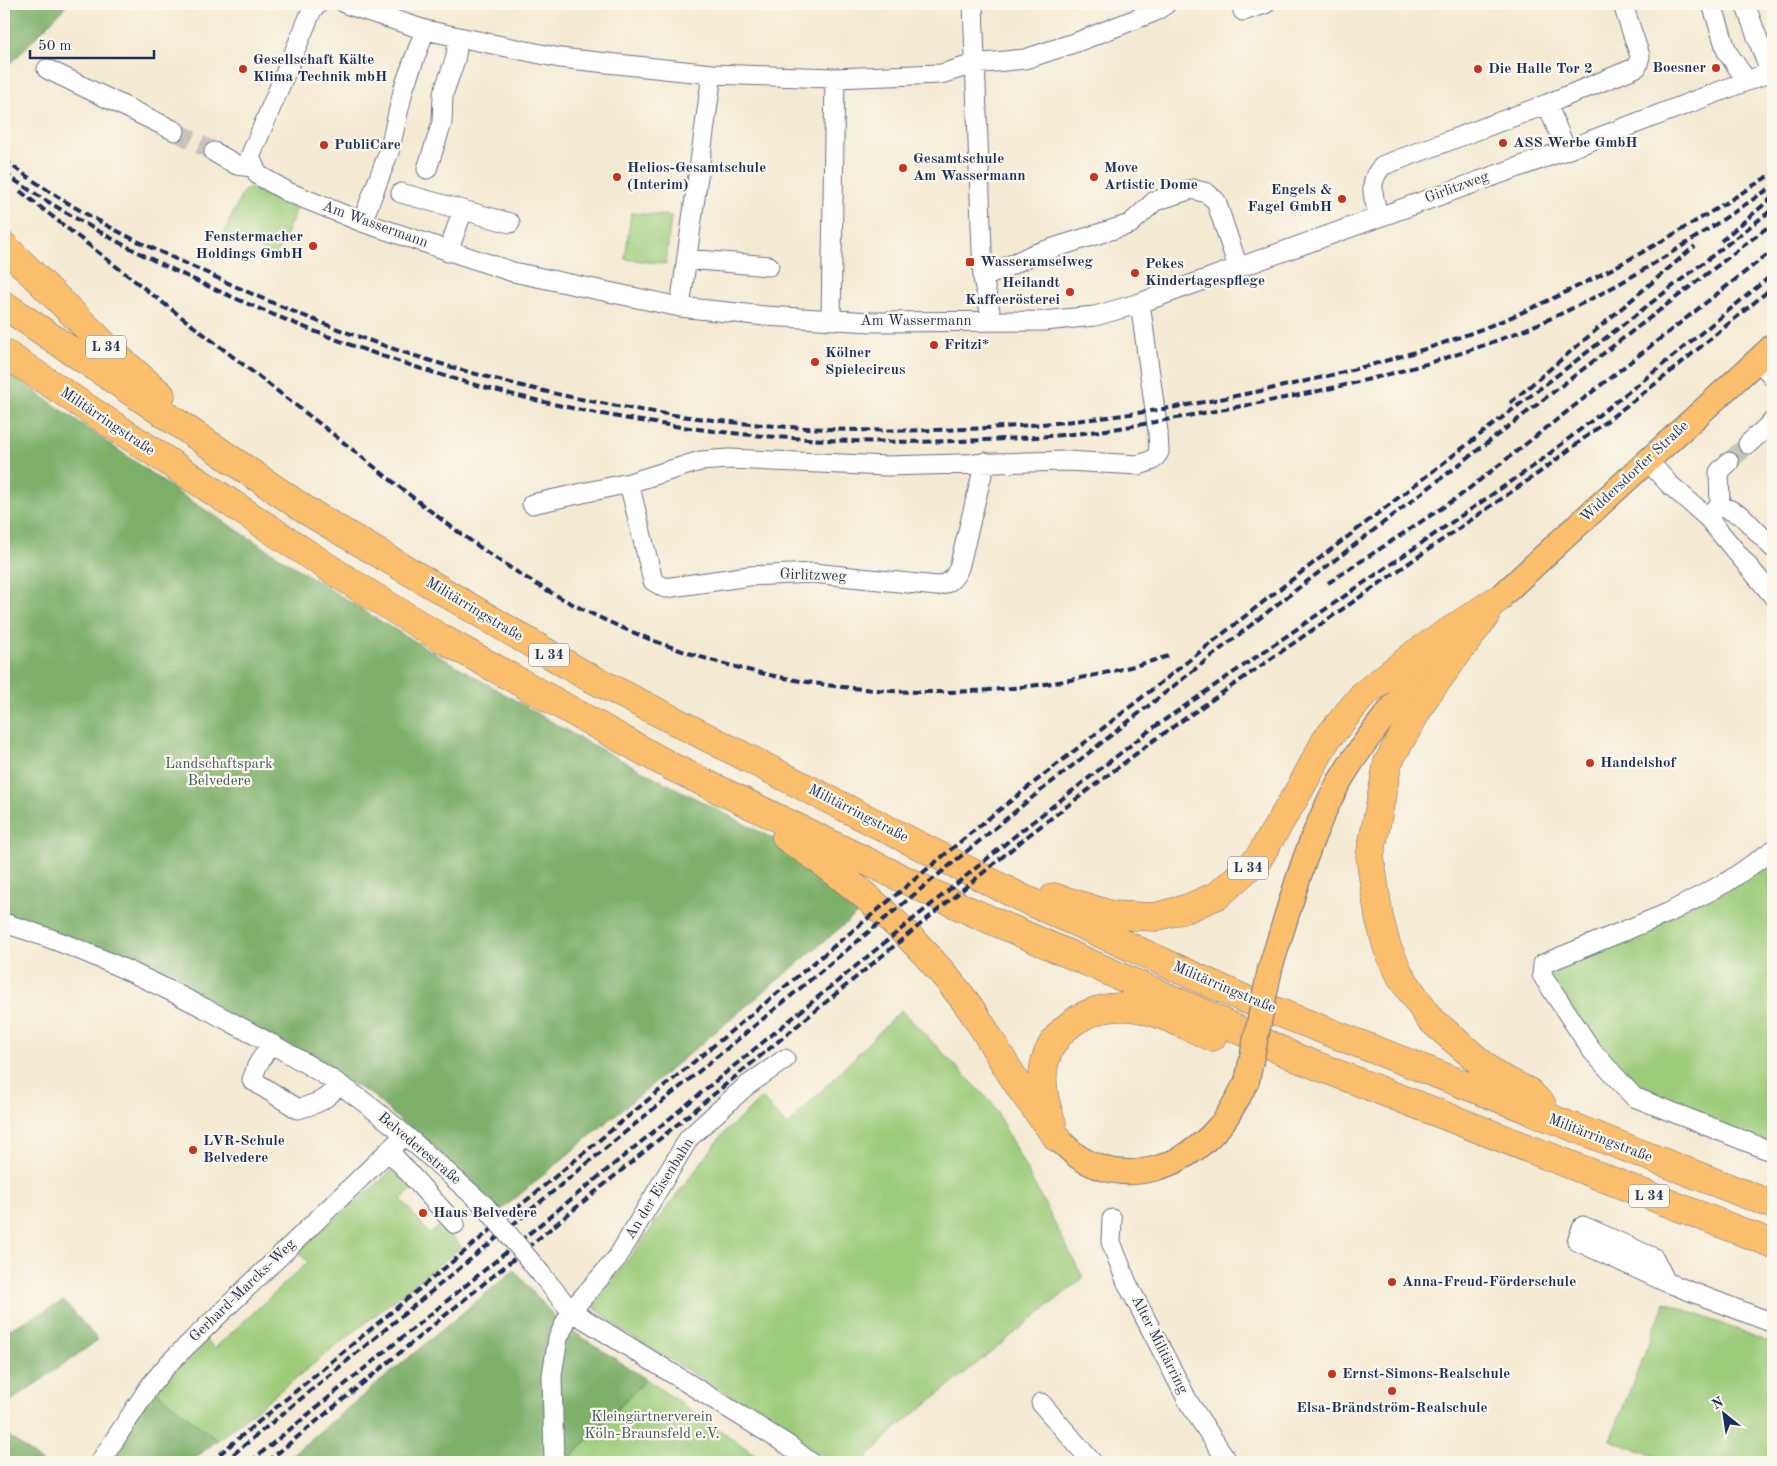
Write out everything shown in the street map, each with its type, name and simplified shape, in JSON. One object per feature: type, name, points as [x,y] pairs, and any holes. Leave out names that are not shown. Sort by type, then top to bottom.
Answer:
[{"type":"highway","name":"L 34","points":[[4,246],[116,356],[162,396],[211,447]]},
{"type":"highway","name":"Militärringstraße","points":[[4,305],[211,447],[307,510],[583,674],[1020,898],[1247,1000],[1561,1124],[1773,1205]]},
{"type":"highway","name":"Militärringstraße","points":[[4,353],[359,588],[439,637],[672,767],[961,907],[1199,1011],[1297,1058],[1773,1244]]},
{"type":"highway","name":"L 34","points":[[902,837],[1056,898],[1112,915],[1156,917],[1188,908],[1218,896],[1258,859],[1301,787],[1326,740],[1363,695],[1416,653],[1498,599]]},
{"type":"highway","name":"L 34","points":[[1498,599],[1427,694],[1388,762],[1370,857],[1379,917],[1387,947],[1400,975],[1429,1018],[1495,1075],[1529,1092],[1561,1124]]},
{"type":"highway","name":"L 34","points":[[672,767],[788,839],[856,888],[912,939],[962,997],[1018,1086],[1058,1138]]},
{"type":"highway","name":"L 34","points":[[1058,1138],[1045,1104],[1043,1073],[1050,1051],[1063,1029],[1086,1014],[1125,1006],[1143,1009],[1232,1045],[1297,1058]]},
{"type":"main road","name":"Widdersdorfer Straße","points":[[1498,599],[1648,460],[1768,361]]},
{"type":"main road","name":"L 34","points":[[1058,1138],[1080,1158],[1104,1168],[1127,1174],[1159,1170],[1194,1151],[1217,1129],[1230,1113],[1247,1080],[1270,969],[1305,858],[1338,785],[1378,725],[1425,669],[1498,599]]},
{"type":"street","points":[[214,152],[237,165],[252,167],[250,157],[312,10],[318,4]]},
{"type":"street","points":[[346,4],[425,30],[560,58],[712,74],[835,78],[941,74],[974,64],[1025,59],[1077,42],[1154,12],[1166,4]]},
{"type":"street","points":[[973,4],[974,64]]},
{"type":"street","points":[[1243,11],[1265,4]]},
{"type":"street","points":[[1712,4],[1727,52],[1747,81]]},
{"type":"street","points":[[1745,4],[1772,72]]},
{"type":"street","points":[[1379,217],[1372,181],[1384,165],[1547,104],[1637,67],[1640,56],[1625,11]]},
{"type":"street","points":[[362,222],[389,152],[404,86],[425,30]]},
{"type":"street","points":[[427,169],[442,123],[443,94],[455,60],[459,37]]},
{"type":"street","name":"Am Wassermann","points":[[252,167],[258,175],[288,192],[362,222],[448,252],[513,272],[680,307],[765,316],[831,320],[992,321],[983,278],[974,64]]},
{"type":"street","points":[[47,69],[176,131]]},
{"type":"street","name":"Girlitzweg","points":[[992,321],[1063,320],[1095,316],[1140,302],[1566,150],[1772,72]]},
{"type":"street","points":[[680,307],[712,74]]},
{"type":"street","points":[[831,320],[835,78]]},
{"type":"street","points":[[1547,104],[1566,150]]},
{"type":"street","points":[[983,278],[1034,254],[1130,224],[1155,201],[1192,189],[1207,193],[1216,201],[1238,268]]},
{"type":"street","points":[[401,193],[510,223]]},
{"type":"street","points":[[448,252],[463,210]]},
{"type":"street","points":[[687,259],[769,266]]},
{"type":"street","points":[[532,504],[629,483],[700,461],[728,459],[886,466],[1066,461],[1139,464],[1153,460],[1159,452],[1158,432],[1140,302]]},
{"type":"street","points":[[1748,444],[1773,421]]},
{"type":"street","points":[[1648,460],[1669,484],[1713,511],[1770,586]]},
{"type":"street","name":"Girlitzweg","points":[[629,483],[650,572],[653,581],[658,586],[665,588],[748,576],[813,573],[937,586],[946,584],[955,578],[959,568],[985,462]]},
{"type":"street","points":[[1713,511],[1719,472],[1729,462]]},
{"type":"street","points":[[1713,511],[1742,516],[1773,548]]},
{"type":"street","points":[[1773,850],[1727,882],[1668,913],[1542,964],[1542,975],[1592,1052],[1634,1097],[1773,1152]]},
{"type":"street","name":"Belvederestraße","points":[[4,923],[88,952],[143,976],[270,1044],[338,1084],[405,1135],[485,1206],[571,1311],[788,1445],[810,1462]]},
{"type":"street","points":[[270,1044],[257,1066],[252,1080],[298,1109],[317,1104],[331,1096],[338,1084]]},
{"type":"street","name":"An der Eisenbahn","points":[[554,1462],[552,1375],[558,1338],[571,1311],[617,1258],[658,1193],[689,1138],[745,1087],[785,1060]]},
{"type":"street","name":"Gerhard-Marcks-Weg","points":[[100,1462],[150,1386],[169,1363],[390,1152],[405,1135]]},
{"type":"street","points":[[390,1152],[455,1224]]},
{"type":"street","name":"Alter Militärring","points":[[1112,1219],[1111,1242],[1127,1283],[1189,1403],[1228,1462]]},
{"type":"street","points":[[1666,1282],[1773,1323]]},
{"type":"street","points":[[1041,1403],[1085,1460]]},
{"type":"green space","points":[[4,4],[68,4],[4,70]]},
{"type":"green space","points":[[249,188],[297,209],[276,256],[224,233],[241,196]]},
{"type":"green space","points":[[631,213],[671,216],[666,264],[625,259]]},
{"type":"green space","name":"Landschaftspark Belvedere","points":[[4,369],[182,495],[377,619],[581,739],[774,839],[863,909],[500,1211],[372,1095],[213,1006],[4,922]]},
{"type":"green space","points":[[1773,857],[1773,1152],[1634,1097],[1545,974],[1649,929]]},
{"type":"green space","points":[[901,1010],[992,1103],[1083,1278],[894,1430],[863,1462],[828,1462],[790,1431],[622,1331],[593,1306],[722,1135],[762,1098],[787,1126]]},
{"type":"green space","points":[[395,1168],[413,1189],[401,1199],[427,1231],[430,1234],[442,1224],[461,1247],[190,1462],[146,1383],[204,1337],[215,1348],[308,1262],[298,1251]]},
{"type":"green space","points":[[514,1270],[559,1322],[646,1379],[567,1461],[283,1462]]},
{"type":"green space","points":[[64,1301],[98,1340],[4,1406],[4,1332]]},
{"type":"green space","points":[[1665,1302],[1773,1344],[1773,1462],[1671,1462],[1610,1440]]},
{"type":"green space","name":"Kleingärtnerverein Köln-Braunsfeld e.V.","points":[[646,1379],[766,1462],[567,1462]]},
{"type":"green space","points":[[146,1383],[217,1440],[190,1462],[93,1462]]},
{"type":"green space","points":[[4,1432],[42,1462],[4,1462]]},
{"type":"tunnel","points":[[175,131],[214,152]]},
{"type":"tunnel","points":[[1729,462],[1748,444]]},
{"type":"railway","points":[[4,160],[74,207],[153,249],[330,326],[453,368],[578,398],[704,419],[832,429],[961,429],[1090,419],[1220,399],[1375,364],[1466,335],[1547,301],[1662,241],[1773,173]]},
{"type":"railway","points":[[4,173],[103,234],[172,269],[279,317],[375,353],[471,383],[567,407],[663,424],[761,436],[860,441],[960,441],[1102,431],[1301,395],[1422,365],[1500,339],[1569,310],[1658,261],[1773,186]]},
{"type":"railway","points":[[20,191],[450,526],[538,585],[612,623],[689,653],[767,674],[848,688],[929,692],[1010,688],[1092,676],[1172,655]]},
{"type":"railway","points":[[1721,241],[1773,197]]},
{"type":"railway","points":[[210,1462],[989,818],[1272,595],[1773,209]]},
{"type":"railway","points":[[224,1462],[1034,796],[1279,603],[1773,223]]},
{"type":"railway","points":[[1510,403],[1695,246]]},
{"type":"railway","points":[[1328,583],[1457,498],[1773,250]]},
{"type":"railway","points":[[250,1462],[1021,831],[1150,730],[1535,465],[1655,371],[1773,274]]},
{"type":"railway","points":[[267,1462],[1029,835],[1157,738],[1540,472],[1663,378],[1773,287]]},
{"type":"place","name":"Boesner","points":[[1716,68]]},
{"type":"place","name":"Gesellschaft Kälte Klima Technik mbH","points":[[243,69]]},
{"type":"place","name":"Die Halle Tor 2","points":[[1478,69]]},
{"type":"place","name":"ASS Werbe GmbH","points":[[1503,143]]},
{"type":"place","name":"PubliCare","points":[[324,145]]},
{"type":"place","name":"Gesamtschule Am Wassermann","points":[[903,168]]},
{"type":"place","name":"Helios-Gesamtschule (Interim)","points":[[617,177]]},
{"type":"place","name":"Move Artistic Dome","points":[[1094,177]]},
{"type":"place","name":"Engels & Fagel GmbH","points":[[1342,199]]},
{"type":"place","name":"Fenstermacher Holdings GmbH","points":[[313,246]]},
{"type":"place","name":"Wasseramselweg","points":[[970,262]]},
{"type":"place","name":"Pekes Kindertagespflege","points":[[1135,273]]},
{"type":"place","name":"Heilandt Kaffeerösterei","points":[[1070,292]]},
{"type":"place","name":"Fritzi*","points":[[934,345]]},
{"type":"place","name":"Kölner Spielecircus","points":[[815,362]]},
{"type":"place","name":"Handelshof","points":[[1590,763]]},
{"type":"place","name":"LVR-Schule Belvedere","points":[[193,1150]]},
{"type":"place","name":"Haus Belvedere","points":[[423,1213]]},
{"type":"place","name":"Anna-Freud-Förderschule","points":[[1392,1282]]},
{"type":"place","name":"Ernst-Simons-Realschule","points":[[1332,1374]]},
{"type":"place","name":"Elsa-Brändström-Realschule","points":[[1392,1391]]}]
